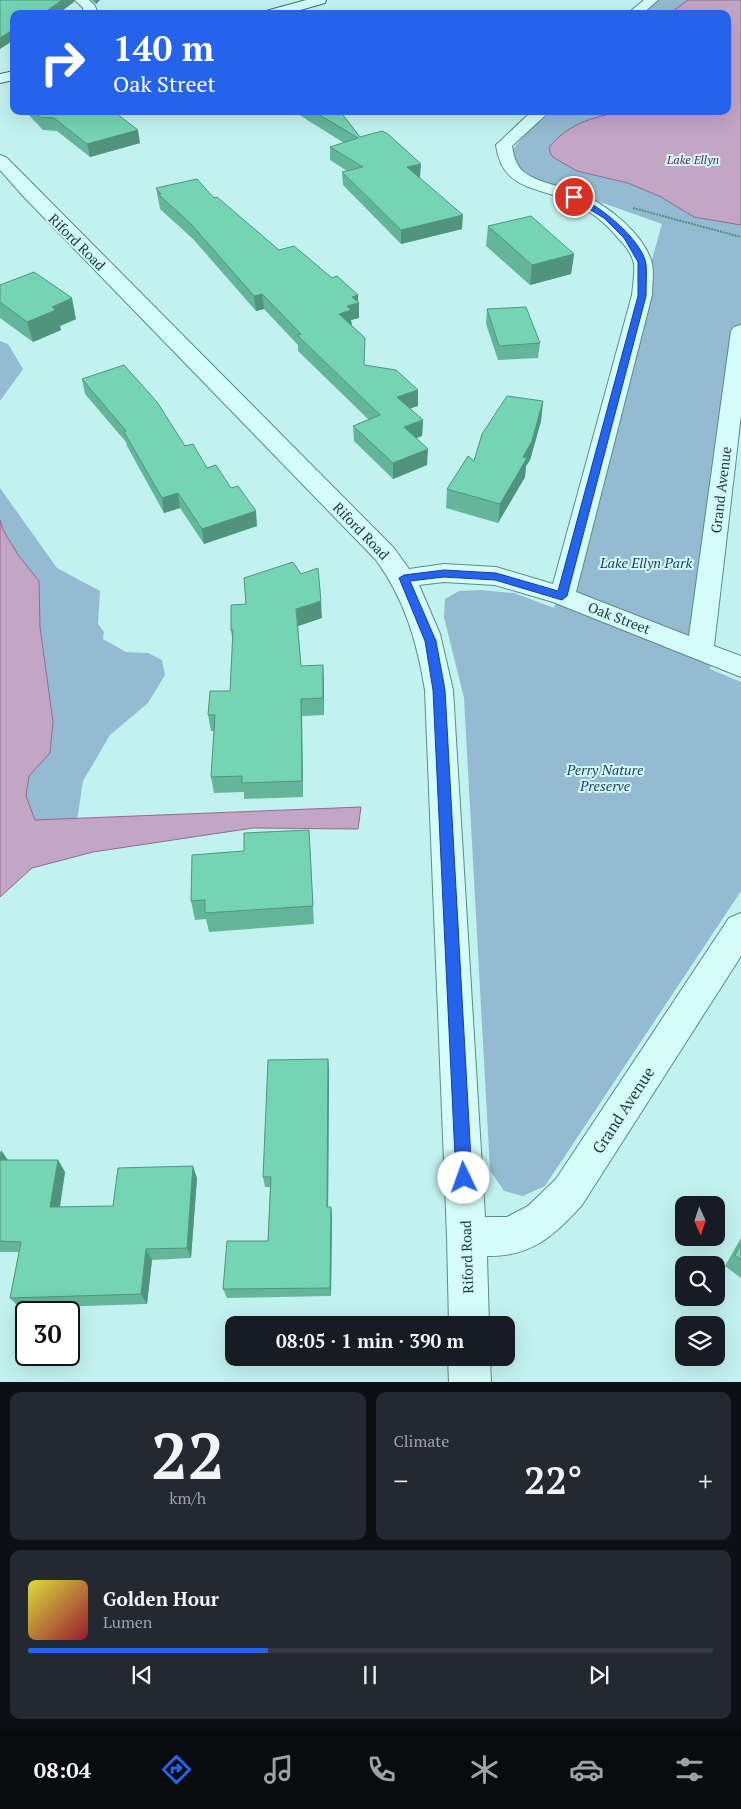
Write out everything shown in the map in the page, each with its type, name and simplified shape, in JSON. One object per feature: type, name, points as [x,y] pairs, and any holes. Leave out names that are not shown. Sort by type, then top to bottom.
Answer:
[{"type":"street","points":[[81,0],[89,6],[90,10]]},
{"type":"street","points":[[285,10],[320,0]]},
{"type":"street","points":[[638,10],[652,0]]},
{"type":"street","points":[[537,115],[504,145],[504,158],[513,172],[530,183],[574,197],[607,217],[627,237],[642,262],[642,296],[562,596]]},
{"type":"street","name":"Riford Road","points":[[0,160],[28,192],[385,554],[404,578],[431,641],[439,690],[467,1236],[468,1316]]},
{"type":"street","name":"Grand Avenue","points":[[700,650],[741,331]]},
{"type":"street","name":"Oak Street","points":[[404,578],[444,574],[496,576],[562,596],[741,667]]},
{"type":"street","name":"Grand Avenue","points":[[467,1236],[509,1237],[542,1220],[570,1192],[741,928]]},
{"type":"street","points":[[469,1366],[470,1382]]},
{"type":"path","points":[[626,206],[660,217],[741,237]]},
{"type":"green space","name":"Perry Nature Preserve","points":[[658,0],[741,0],[741,406],[710,669],[741,682],[741,891],[545,1186],[523,1196],[504,1191],[490,1170],[464,698],[444,617],[445,599],[459,591],[481,590],[514,593],[554,608],[662,224],[541,181],[523,169],[512,151],[523,136],[547,115],[731,115],[731,10],[645,10]]},
{"type":"green space","points":[[0,341],[8,344],[23,369],[0,401]]},
{"type":"green space","points":[[0,488],[57,568],[100,591],[98,624],[104,632],[103,639],[126,652],[148,653],[162,660],[165,675],[148,703],[110,735],[83,781],[76,827],[0,829]]},
{"type":"water","name":"Lake Ellyn","points":[[688,0],[741,0],[741,225],[694,217],[661,197],[628,183],[577,171],[551,155],[549,148],[565,132],[584,122],[607,115],[731,115],[731,10],[674,10]]},
{"type":"water","points":[[0,520],[3,530],[19,556],[39,581],[40,627],[53,722],[50,753],[29,776],[26,796],[35,820],[361,807],[358,829],[253,828],[93,852],[32,868],[0,897]]},
{"type":"building","points":[[0,0],[62,0],[48,10],[10,10],[10,32],[0,38]]},
{"type":"building","points":[[38,115],[118,115],[138,130],[87,144],[54,118],[40,117]]},
{"type":"building","points":[[320,115],[343,115],[360,137],[382,131],[388,134],[421,164],[407,167],[463,215],[401,230],[342,172],[363,167],[330,147],[358,138]]},
{"type":"building","points":[[197,179],[214,198],[217,197],[279,250],[294,246],[332,278],[337,276],[358,295],[352,297],[359,303],[347,306],[351,310],[339,314],[365,338],[364,365],[396,370],[418,390],[397,397],[423,420],[404,427],[428,449],[393,463],[353,426],[380,415],[297,335],[301,334],[262,294],[254,296],[191,224],[158,194],[161,194],[156,188]]},
{"type":"building","points":[[531,216],[574,254],[532,265],[488,226]]},
{"type":"building","points":[[34,272],[72,298],[52,307],[56,310],[27,322],[0,302],[0,285]]},
{"type":"building","points":[[526,307],[540,343],[499,346],[487,309]]},
{"type":"building","points":[[124,365],[157,402],[185,446],[193,444],[207,468],[216,465],[231,488],[238,486],[256,511],[202,529],[178,493],[162,498],[124,432],[126,431],[82,379]]},
{"type":"building","points":[[507,396],[543,401],[532,441],[523,457],[527,458],[500,504],[447,489],[468,456],[474,461],[482,434]]},
{"type":"building","points":[[293,562],[301,574],[318,568],[321,601],[296,609],[301,666],[323,665],[323,698],[301,699],[302,781],[242,783],[242,776],[211,777],[215,715],[208,715],[210,691],[230,691],[233,630],[231,631],[231,605],[246,604],[244,578]]},
{"type":"building","points":[[309,830],[313,906],[205,913],[205,900],[191,901],[192,855],[244,851],[244,833]]},
{"type":"building","points":[[328,1059],[327,1207],[331,1207],[330,1288],[223,1289],[227,1241],[268,1241],[271,1177],[263,1177],[268,1060]]},
{"type":"building","points":[[0,1160],[58,1160],[50,1207],[113,1206],[118,1168],[193,1166],[187,1248],[146,1249],[141,1294],[10,1298],[21,1242],[0,1241]]},
{"type":"building","points":[[741,1244],[741,1260],[735,1255]]},
{"type":"route","points":[[464,1178],[439,690],[431,641],[404,578],[444,574],[496,576],[562,596],[642,296],[642,262],[627,237],[607,217],[574,197]]},
{"type":"park label","name":"Lake Ellyn Park","points":[[646,563]]}]
